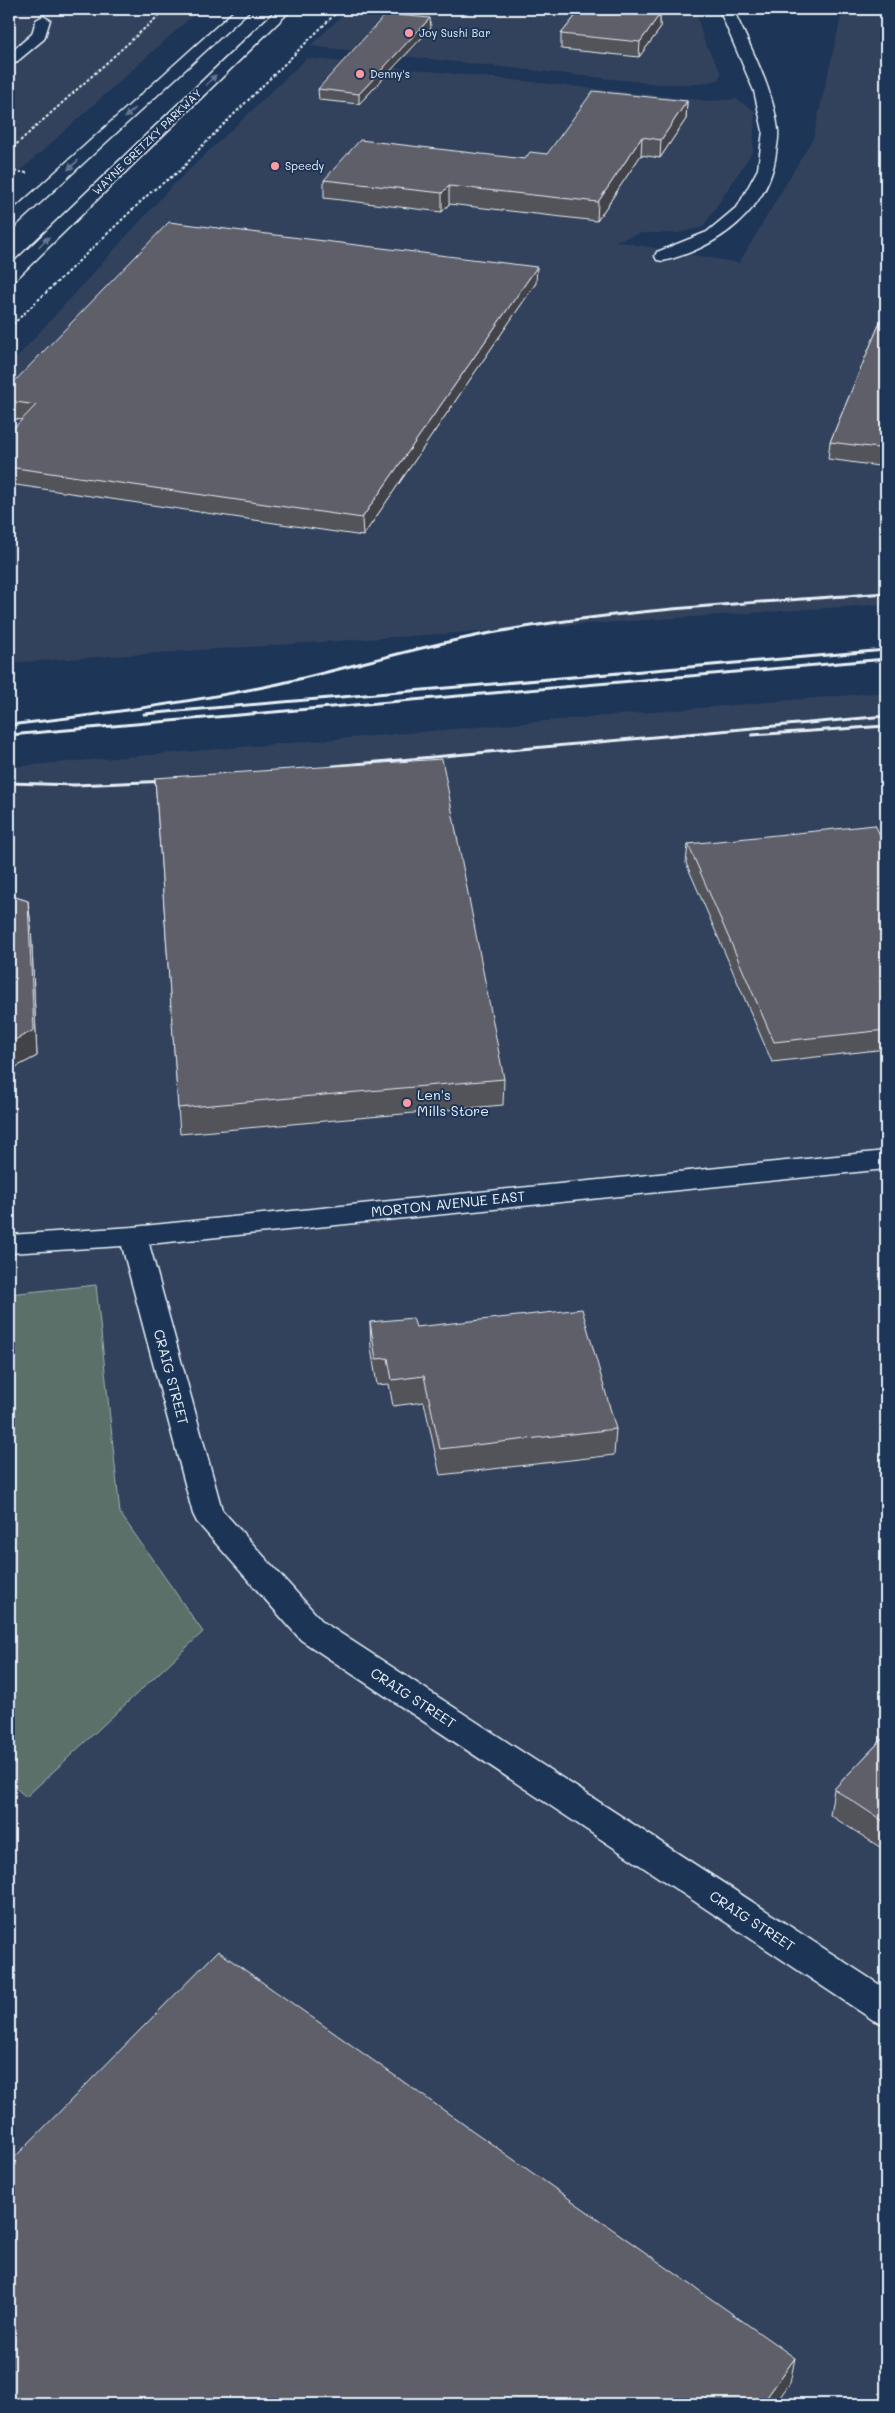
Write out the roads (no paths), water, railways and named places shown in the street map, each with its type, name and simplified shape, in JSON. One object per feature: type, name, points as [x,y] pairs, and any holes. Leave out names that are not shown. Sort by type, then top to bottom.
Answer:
[{"type":"street","points":[[9,223],[244,9]]},
{"type":"street","name":"WAYNE GRETZKY PARKWAY","points":[[9,276],[285,9]]},
{"type":"street","points":[[663,256],[713,236],[720,231],[745,209],[766,169],[771,131],[762,91],[726,9]]},
{"type":"street","points":[[9,61],[39,36],[43,20]]},
{"type":"street","name":"MORTON AVENUE EAST","points":[[9,1244],[133,1236],[886,1160]]},
{"type":"street","name":"CRAIG STREET","points":[[133,1236],[208,1514],[312,1631],[886,2010]]},
{"type":"railway","points":[[9,725],[144,708],[245,691],[305,678],[437,644],[540,625],[638,612],[886,593]]},
{"type":"railway","points":[[144,714],[886,650]]},
{"type":"railway","points":[[9,735],[886,659]]},
{"type":"railway","points":[[333,766],[886,716]]},
{"type":"railway","points":[[752,735],[886,726]]},
{"type":"railway","points":[[9,783],[75,785],[169,781]]},
{"type":"place","name":"Joy Sushi Bar","points":[[409,33]]},
{"type":"place","name":"Denny's","points":[[360,74]]},
{"type":"place","name":"Speedy","points":[[275,166]]},
{"type":"place","name":"Len's Mills Store","points":[[407,1103]]}]
